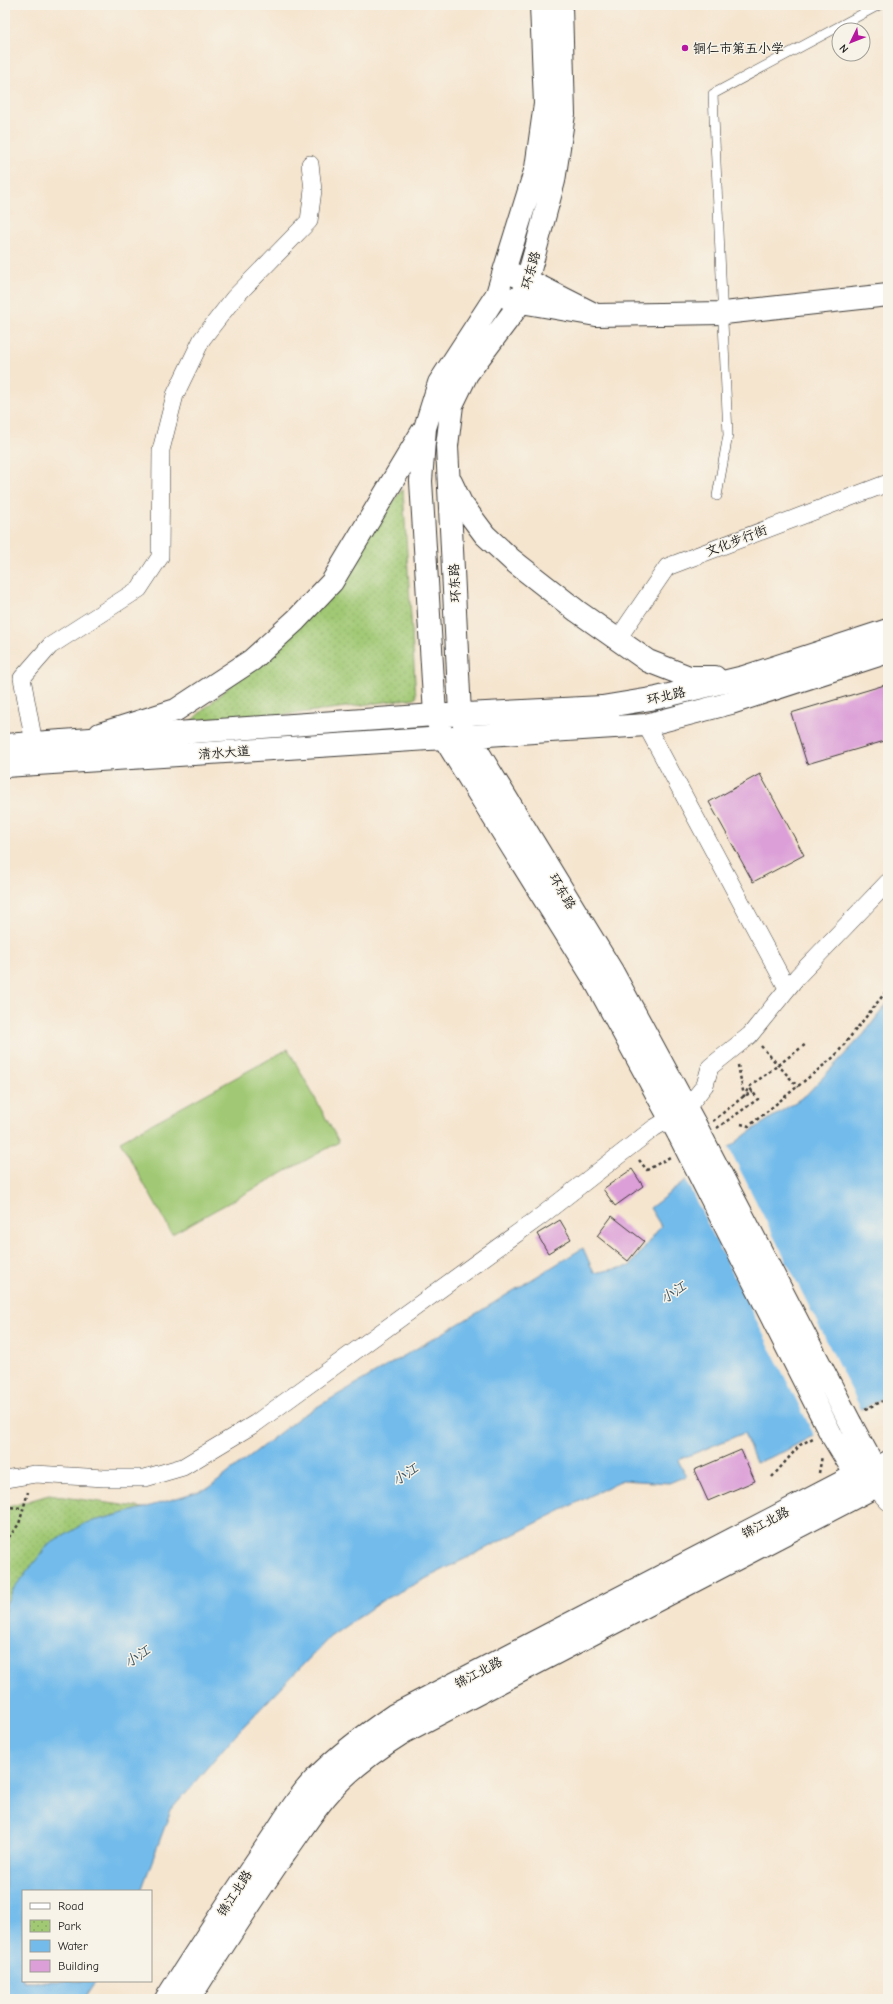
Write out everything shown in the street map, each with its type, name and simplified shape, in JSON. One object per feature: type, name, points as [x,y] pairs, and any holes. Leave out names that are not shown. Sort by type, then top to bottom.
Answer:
[{"type":"main road","name":"环东路","points":[[541,5],[546,104],[536,168],[497,294],[439,383],[425,428],[421,482],[435,715],[444,738],[594,979],[690,1127]]},
{"type":"main road","name":"环东路","points":[[561,5],[564,114],[554,182],[521,302],[467,374],[452,405],[447,446],[460,714],[469,737],[612,972],[690,1127]]},
{"type":"main road","points":[[504,272],[527,280],[596,315]]},
{"type":"main road","points":[[497,294],[521,302],[596,315],[724,313],[888,295]]},
{"type":"main road","points":[[77,741],[176,710],[252,660],[290,625],[332,582],[425,428]]},
{"type":"main road","points":[[448,478],[461,503],[484,535],[512,560],[577,612],[648,661],[689,677],[744,677]]},
{"type":"main road","name":"环北路","points":[[435,715],[602,707],[657,698],[744,677],[888,630]]},
{"type":"main road","name":"环北路","points":[[444,738],[646,724],[731,703],[888,652]]},
{"type":"main road","name":"清水大道","points":[[5,745],[435,715]]},
{"type":"main road","name":"清水大道","points":[[5,766],[444,738]]},
{"type":"main road","points":[[690,1127],[850,1424],[883,1480]]},
{"type":"main road","points":[[690,1127],[831,1434],[856,1475],[883,1480]]},
{"type":"main road","name":"锦江北路","points":[[166,1999],[240,1884],[296,1803],[315,1779],[343,1752],[366,1734],[394,1715],[856,1475]]},
{"type":"main road","name":"锦江北路","points":[[189,1999],[256,1895],[329,1792],[356,1766],[377,1749],[404,1732],[883,1480]]},
{"type":"street","points":[[34,743],[22,678],[50,646],[139,589],[160,557],[161,450],[175,395],[202,339],[234,298],[309,221],[312,190],[310,164]]},
{"type":"street","name":"文化步行街","points":[[617,640],[667,567],[888,483]]},
{"type":"street","points":[[646,724],[787,988]]},
{"type":"street","points":[[5,1479],[35,1474],[104,1478],[145,1478],[183,1467],[256,1423],[541,1216],[654,1128],[690,1127],[710,1067],[750,1035],[787,988],[888,882]]},
{"type":"lane","points":[[717,496],[728,435],[724,313],[713,94],[879,5]]},
{"type":"path","points":[[741,1124],[749,1126],[835,1056],[888,989]]},
{"type":"path","points":[[750,1035],[798,1087]]},
{"type":"path","points":[[744,1096],[749,1087],[806,1044]]},
{"type":"path","points":[[734,1048],[744,1096]]},
{"type":"path","points":[[690,1127],[758,1099],[749,1087]]},
{"type":"path","points":[[635,1155],[647,1170],[690,1127],[753,1092]]},
{"type":"path","points":[[819,1477],[822,1453]]},
{"type":"path","points":[[5,1542],[19,1524],[29,1488]]},
{"type":"path","points":[[5,1507],[23,1508]]},
{"type":"green space","points":[[403,489],[416,698],[183,728],[289,633]]},
{"type":"green space","points":[[288,1049],[339,1142],[172,1234],[120,1141]]},
{"type":"green space","points":[[49,1495],[144,1508],[86,1523],[14,1588],[5,1606],[5,1508]]},
{"type":"water","name":"小江","points":[[888,1002],[888,1395],[783,1452],[756,1463],[744,1433],[678,1460],[686,1476],[669,1483],[622,1480],[383,1600],[330,1637],[235,1735],[171,1810],[141,1890],[22,1890],[22,1982],[95,1982],[84,1999],[5,1999],[5,1606],[14,1588],[48,1545],[86,1523],[144,1508],[209,1488],[300,1417],[482,1310],[583,1248],[594,1273],[630,1266],[661,1226],[650,1208],[748,1133],[806,1095],[864,1034]]},
{"type":"pier","points":[[728,1146],[862,1411],[815,1437],[685,1179]]},
{"type":"building","points":[[888,684],[888,740],[807,764],[791,713]]},
{"type":"building","points":[[760,774],[804,855],[753,882],[709,802]]},
{"type":"building","points":[[632,1169],[643,1186],[615,1206],[603,1189]]},
{"type":"building","points":[[612,1216],[644,1241],[628,1261],[597,1236]]},
{"type":"building","points":[[560,1220],[571,1239],[548,1253],[537,1234]]},
{"type":"building","points":[[741,1450],[755,1481],[708,1501],[694,1470]]},
{"type":"place","name":"铜仁市第五小学","points":[[685,48]]}]
